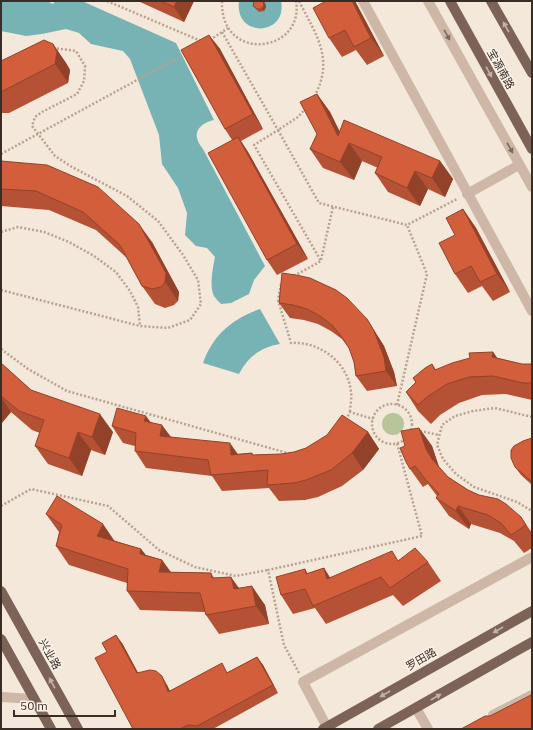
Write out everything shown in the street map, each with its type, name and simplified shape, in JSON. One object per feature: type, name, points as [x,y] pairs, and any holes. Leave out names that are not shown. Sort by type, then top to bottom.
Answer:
[{"type":"main road","name":"宝源南路","points":[[450,1],[532,149]]},
{"type":"main road","points":[[492,1],[532,73]]},
{"type":"main road","name":"兴业路","points":[[1,591],[78,729]]},
{"type":"main road","name":"罗田路","points":[[325,728],[532,610]]},
{"type":"main road","points":[[1,639],[51,729]]},
{"type":"main road","points":[[378,729],[532,642]]},
{"type":"street","points":[[362,1],[532,311]]},
{"type":"street","points":[[428,1],[532,187]]},
{"type":"street","points":[[467,194],[519,165]]},
{"type":"street","points":[[325,728],[303,682],[532,557]]},
{"type":"street","points":[[491,716],[532,695]]},
{"type":"street","points":[[1,697],[34,699]]},
{"type":"street","points":[[416,708],[428,729]]},
{"type":"path","points":[[106,1],[205,43]]},
{"type":"path","points":[[222,1],[222,11],[228,28],[242,41],[254,44],[267,44],[279,39],[289,31],[295,20],[298,1]]},
{"type":"path","points":[[298,1],[320,43],[323,55],[320,86],[311,102]]},
{"type":"path","points":[[198,47],[228,28]]},
{"type":"path","points":[[222,32],[319,203],[406,225],[467,194]]},
{"type":"path","points":[[1,290],[140,326],[168,328],[190,320],[200,304],[198,280],[183,255],[158,221],[128,196],[72,167],[55,156],[32,126],[35,117],[76,94],[84,81],[85,66],[76,51],[52,48],[47,50]]},
{"type":"path","points":[[1,154],[192,50]]},
{"type":"path","points":[[307,107],[298,117],[254,144],[321,261]]},
{"type":"path","points":[[288,280],[321,261],[334,206]]},
{"type":"path","points":[[397,405],[427,274],[406,225]]},
{"type":"path","points":[[1,232],[18,227],[44,232],[69,242],[94,256],[116,272],[130,290],[138,307],[140,326]]},
{"type":"path","points":[[282,283],[278,300],[291,343],[300,342],[319,348],[335,359],[346,374],[351,393],[350,412],[344,424]]},
{"type":"path","points":[[1,349],[28,369],[67,391],[274,450],[292,454],[298,453]]},
{"type":"path","points":[[386,405],[397,405],[404,408],[409,413],[412,419],[411,429],[407,437],[397,443],[389,443],[383,441],[374,432],[372,425],[373,419],[380,408],[386,405]]},
{"type":"path","points":[[532,416],[495,408],[473,411],[455,416],[442,425],[437,445],[443,460],[456,474],[474,487],[517,502],[532,511]]},
{"type":"path","points":[[350,412],[373,419]]},
{"type":"path","points":[[411,429],[439,435]]},
{"type":"path","points":[[1,506],[31,489],[108,506],[159,550],[195,567],[236,576],[422,536],[397,443]]},
{"type":"path","points":[[268,570],[284,645],[303,682]]},
{"type":"green space","points":[[393,413],[401,416],[404,424],[401,432],[393,435],[385,432],[382,424],[385,416]]},
{"type":"water","points":[[1,1],[47,1],[53,4],[55,1],[82,1],[176,43],[214,120],[203,124],[200,127],[197,139],[265,266],[254,280],[249,294],[231,303],[221,304],[214,296],[212,288],[212,271],[215,257],[207,248],[196,246],[185,235],[187,213],[178,188],[162,164],[159,135],[130,59],[123,51],[91,44],[79,33],[66,29],[26,36],[1,31]]},
{"type":"water","points":[[239,1],[281,1],[281,13],[277,21],[269,26],[261,28],[252,27],[244,22],[240,13]]},
{"type":"water","points":[[260,309],[280,344],[261,350],[251,358],[239,374],[203,363],[212,344],[225,329],[232,323]]},
{"type":"building","points":[[160,1],[177,1],[174,7]]},
{"type":"building","points":[[254,1],[263,1],[264,5],[262,9],[257,9],[253,6]]},
{"type":"building","points":[[326,1],[352,1],[371,38],[354,47],[345,30],[329,38],[313,8]]},
{"type":"building","points":[[209,35],[253,114],[225,129],[181,50]]},
{"type":"building","points":[[44,40],[53,44],[57,52],[55,64],[1,92],[1,61]]},
{"type":"building","points":[[317,94],[338,136],[344,120],[440,161],[432,178],[415,171],[407,188],[375,173],[382,157],[349,143],[340,162],[310,149],[317,134],[300,102]]},
{"type":"building","points":[[238,137],[297,244],[267,260],[208,153]]},
{"type":"building","points":[[1,161],[47,165],[98,187],[139,224],[166,273],[165,282],[161,287],[152,289],[142,286],[120,245],[83,212],[36,191],[1,189]]},
{"type":"building","points":[[463,209],[497,274],[480,282],[471,266],[455,274],[439,243],[455,235],[446,218]]},
{"type":"building","points":[[282,273],[310,278],[336,290],[347,298],[367,319],[374,331],[384,357],[386,371],[356,376],[354,362],[349,348],[332,325],[307,309],[279,303]]},
{"type":"building","points":[[493,352],[492,357],[522,364],[532,364],[532,383],[523,383],[493,376],[469,377],[447,384],[427,397],[418,405],[406,392],[416,382],[413,378],[432,364],[435,370],[470,358],[469,353]]},
{"type":"building","points":[[1,363],[31,390],[100,414],[92,437],[78,432],[69,458],[35,446],[44,420],[19,411],[1,396]]},
{"type":"building","points":[[117,408],[146,416],[144,421],[162,425],[160,436],[230,443],[231,455],[252,453],[252,455],[281,454],[306,448],[327,435],[342,415],[368,432],[352,453],[331,470],[294,483],[267,485],[268,470],[211,475],[208,460],[135,451],[136,433],[112,426]]},
{"type":"building","points":[[419,428],[426,449],[432,459],[448,477],[479,495],[498,499],[521,517],[526,525],[511,535],[501,523],[488,515],[458,506],[456,511],[436,498],[439,494],[415,466],[410,469],[400,448],[405,446],[401,431]]},
{"type":"building","points":[[532,438],[532,482],[515,467],[511,458],[511,450],[514,446]]},
{"type":"building","points":[[57,496],[103,524],[97,536],[141,549],[140,554],[162,560],[159,572],[211,573],[212,578],[231,577],[234,589],[252,586],[256,606],[206,615],[200,593],[127,591],[128,569],[56,546],[62,525],[46,514]]},
{"type":"building","points":[[415,548],[428,562],[390,588],[381,577],[313,606],[305,589],[281,595],[276,577],[305,569],[306,574],[324,568],[327,579],[392,551],[398,561]]},
{"type":"building","points":[[116,635],[137,673],[150,670],[156,671],[162,676],[168,692],[222,663],[227,673],[257,657],[273,685],[197,726],[188,725],[180,729],[133,729],[95,658],[107,652],[102,643]]},
{"type":"building","points":[[532,694],[532,729],[461,729],[485,716],[490,716]]}]
